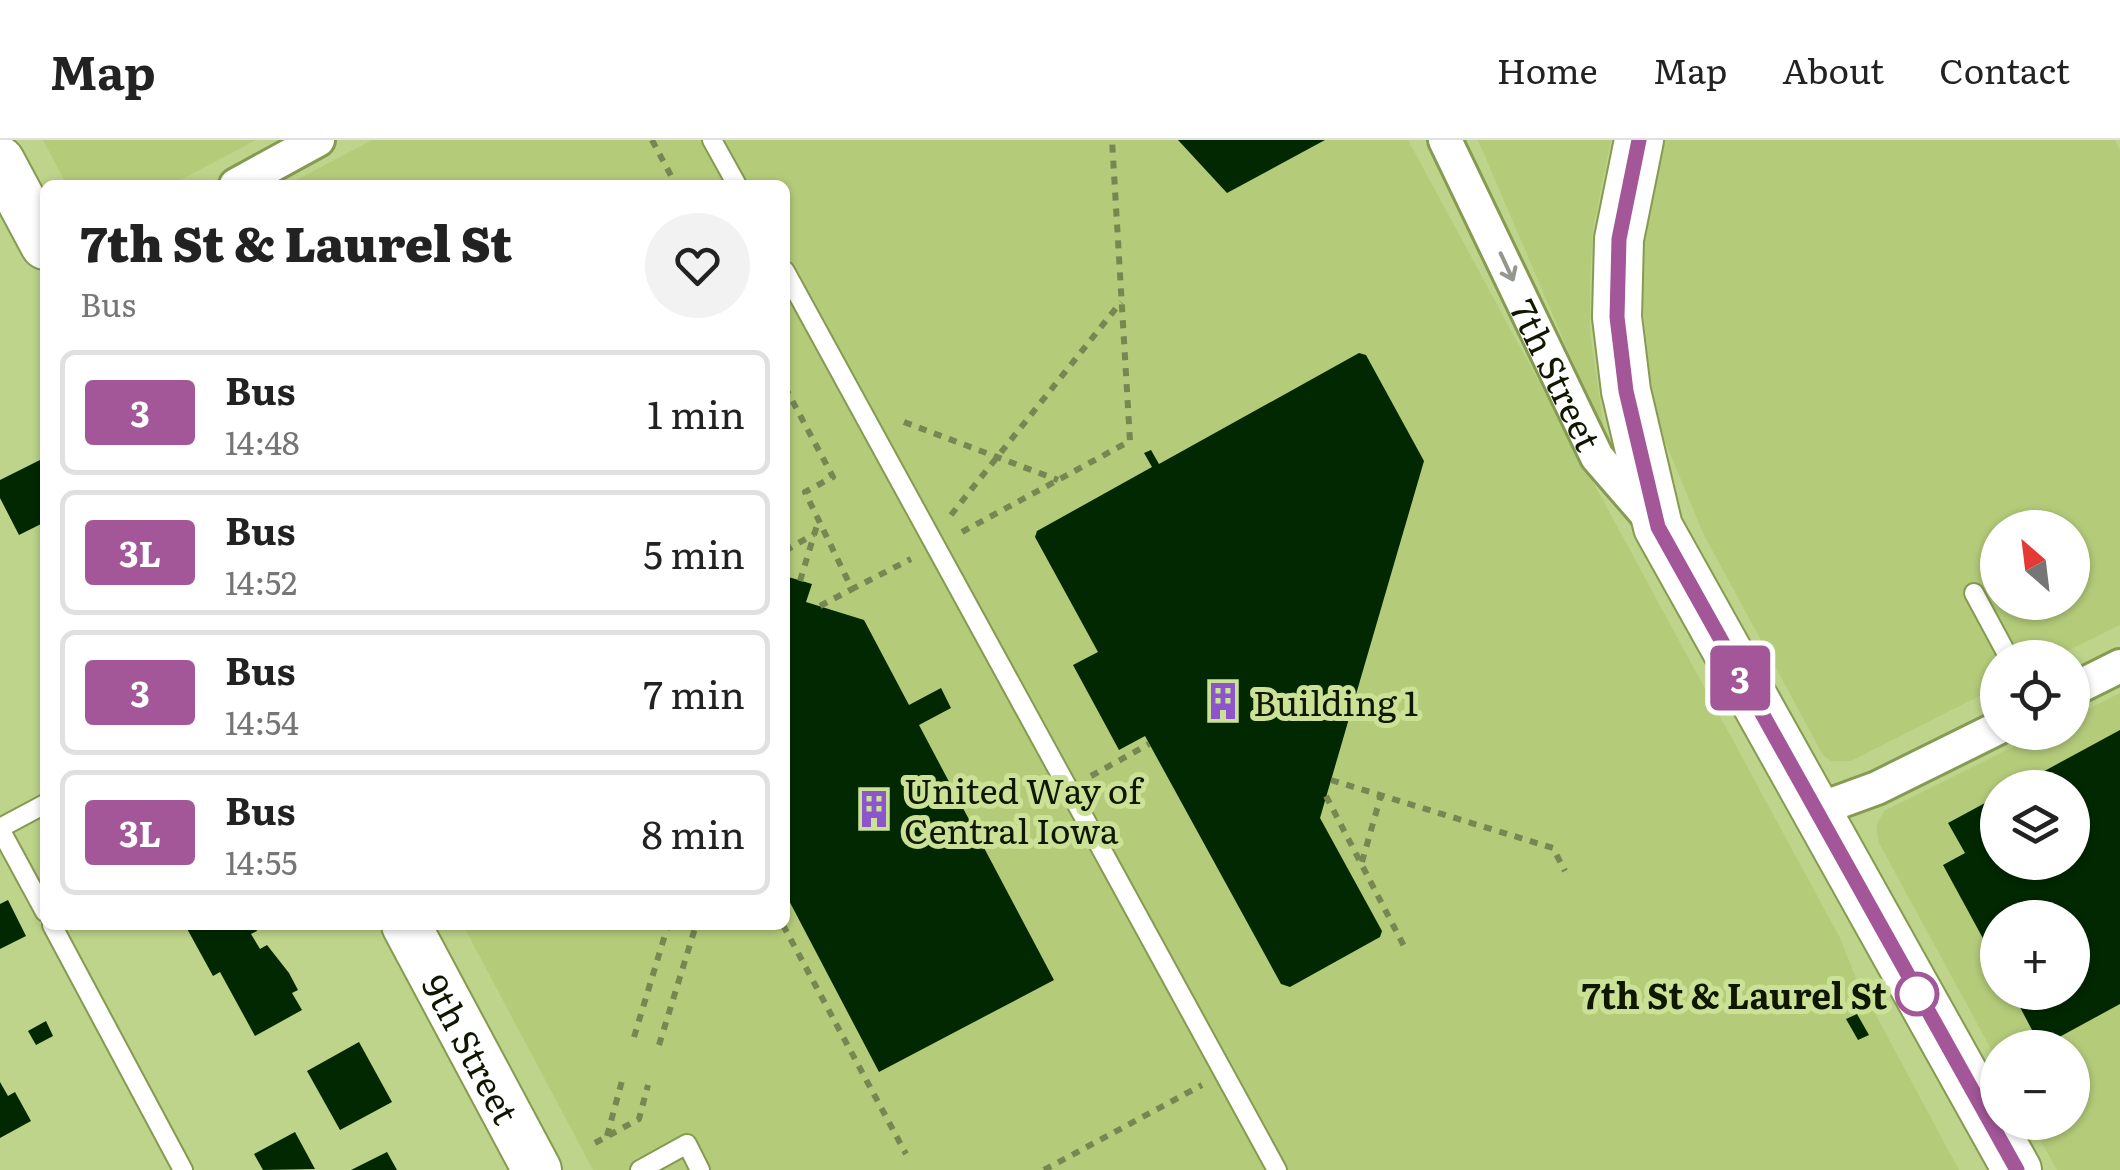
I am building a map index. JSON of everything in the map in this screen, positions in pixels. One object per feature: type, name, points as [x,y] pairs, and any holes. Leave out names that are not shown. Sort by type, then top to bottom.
[{"type":"main road","points":[[1640,140],[1619,239],[1617,317],[1626,391],[1658,527]]},
{"type":"main road","points":[[0,161],[40,236]]},
{"type":"main road","name":"7th Street","points":[[1658,527],[2017,1170]]},
{"type":"main road","name":"9th Street","points":[[409,930],[538,1170]]},
{"type":"street","points":[[245,180],[318,140]]},
{"type":"street","name":"7th Street","points":[[1444,140],[1597,457],[1658,527]]},
{"type":"street","points":[[2090,681],[2120,666]]},
{"type":"street","points":[[1814,812],[1877,788],[1980,737]]},
{"type":"lane","points":[[712,140],[734,180]]},
{"type":"lane","points":[[790,280],[1277,1170]]},
{"type":"lane","points":[[1974,593],[1999,640]]},
{"type":"lane","points":[[40,807],[0,829],[40,903]]},
{"type":"lane","points":[[55,930],[183,1170]]},
{"type":"lane","points":[[640,1170],[687,1144],[700,1170]]},
{"type":"path","points":[[652,140],[673,180]]},
{"type":"path","points":[[820,606],[1130,441],[1112,140]]},
{"type":"path","points":[[935,542],[1122,301]]},
{"type":"path","points":[[790,396],[833,477],[804,492],[852,589]]},
{"type":"path","points":[[860,406],[1058,480]]},
{"type":"path","points":[[800,581],[819,521]]},
{"type":"path","points":[[790,547],[815,534]]},
{"type":"path","points":[[1068,789],[1149,744]]},
{"type":"path","points":[[1330,780],[1553,848],[1566,871]]},
{"type":"path","points":[[1326,796],[1406,950]]},
{"type":"path","points":[[1362,864],[1381,796]]},
{"type":"path","points":[[634,1037],[666,930]]},
{"type":"path","points":[[658,1044],[694,930]]},
{"type":"path","points":[[786,930],[906,1154]]},
{"type":"path","points":[[1044,1170],[1222,1074]]},
{"type":"path","points":[[607,1136],[623,1077]]},
{"type":"path","points":[[595,1143],[639,1119],[648,1084]]},
{"type":"shaded area","points":[[43,140],[256,140],[180,180],[64,180]]},
{"type":"shaded area","points":[[372,140],[1408,140],[1840,938],[1856,978],[1959,1170],[593,1170],[466,930],[790,930],[790,180],[296,180]]},
{"type":"shaded area","points":[[1478,140],[1611,140],[1593,229],[1590,280],[1590,332],[1605,437]]},
{"type":"shaded area","points":[[1663,140],[2115,140],[2120,150],[2120,625],[2090,640],[1980,640],[1980,696],[1851,761],[1831,761],[1823,755],[1703,533],[1664,439],[1651,389],[1641,287],[1644,233]]},
{"type":"shaded area","points":[[2120,693],[2120,1170],[2057,1170],[2040,1140],[2090,1140],[2090,1030],[1981,1030],[1879,843],[1876,826],[1884,811],[2007,750],[2090,750],[2090,708]]},
{"type":"building","points":[[1178,140],[1325,140],[1227,193]]},
{"type":"building","name":"Building 1","points":[[1359,353],[1366,355],[1424,461],[1320,818],[1382,931],[1380,937],[1290,987],[1281,984],[1145,736],[1119,750],[1073,665],[1098,652],[1035,537],[1037,531],[1152,467],[1144,453],[1151,450],[1159,464]]},
{"type":"building","points":[[40,460],[40,524],[19,535],[0,498],[0,480]]},
{"type":"building","name":"United Way of Central Iowa","points":[[790,577],[812,584],[806,602],[864,620],[909,705],[941,688],[951,708],[919,725],[1054,980],[879,1072],[790,903]]},
{"type":"building","points":[[2120,730],[2120,1004],[2072,1030],[2032,1030],[2021,1010],[2090,1010],[2090,900],[1980,900],[1980,933],[1943,865],[1965,853],[1948,823],[1980,806],[1980,880],[2090,880],[2090,770],[2046,770],[2090,750],[2090,746]]},
{"type":"building","points":[[8,900],[26,936],[0,949],[0,904]]},
{"type":"building","points":[[188,930],[256,930],[251,934],[260,949],[267,945],[289,973],[298,990],[292,993],[302,1010],[255,1036],[220,972],[213,976]]},
{"type":"building","points":[[1857,1014],[1869,1035],[1858,1040],[1846,1019]]},
{"type":"building","points":[[46,1021],[53,1036],[36,1045],[28,1031]]},
{"type":"building","points":[[359,1042],[392,1102],[340,1130],[307,1071]]},
{"type":"building","points":[[0,1082],[8,1096],[15,1092],[31,1121],[0,1138]]},
{"type":"building","points":[[295,1132],[315,1169],[263,1170],[254,1154]]},
{"type":"building","points":[[387,1152],[397,1170],[351,1170]]},
{"type":"bus line","name":"3","points":[[1639,140],[1619,239],[1617,317],[1626,391],[1658,527],[1790,770],[2017,1170]]},
{"type":"place","name":"Building 1","points":[[1223,701]]},
{"type":"place","name":"United Way of Central Iowa","points":[[874,809]]},
{"type":"place","name":"7th St & Laurel St","points":[[1917,994]]}]
